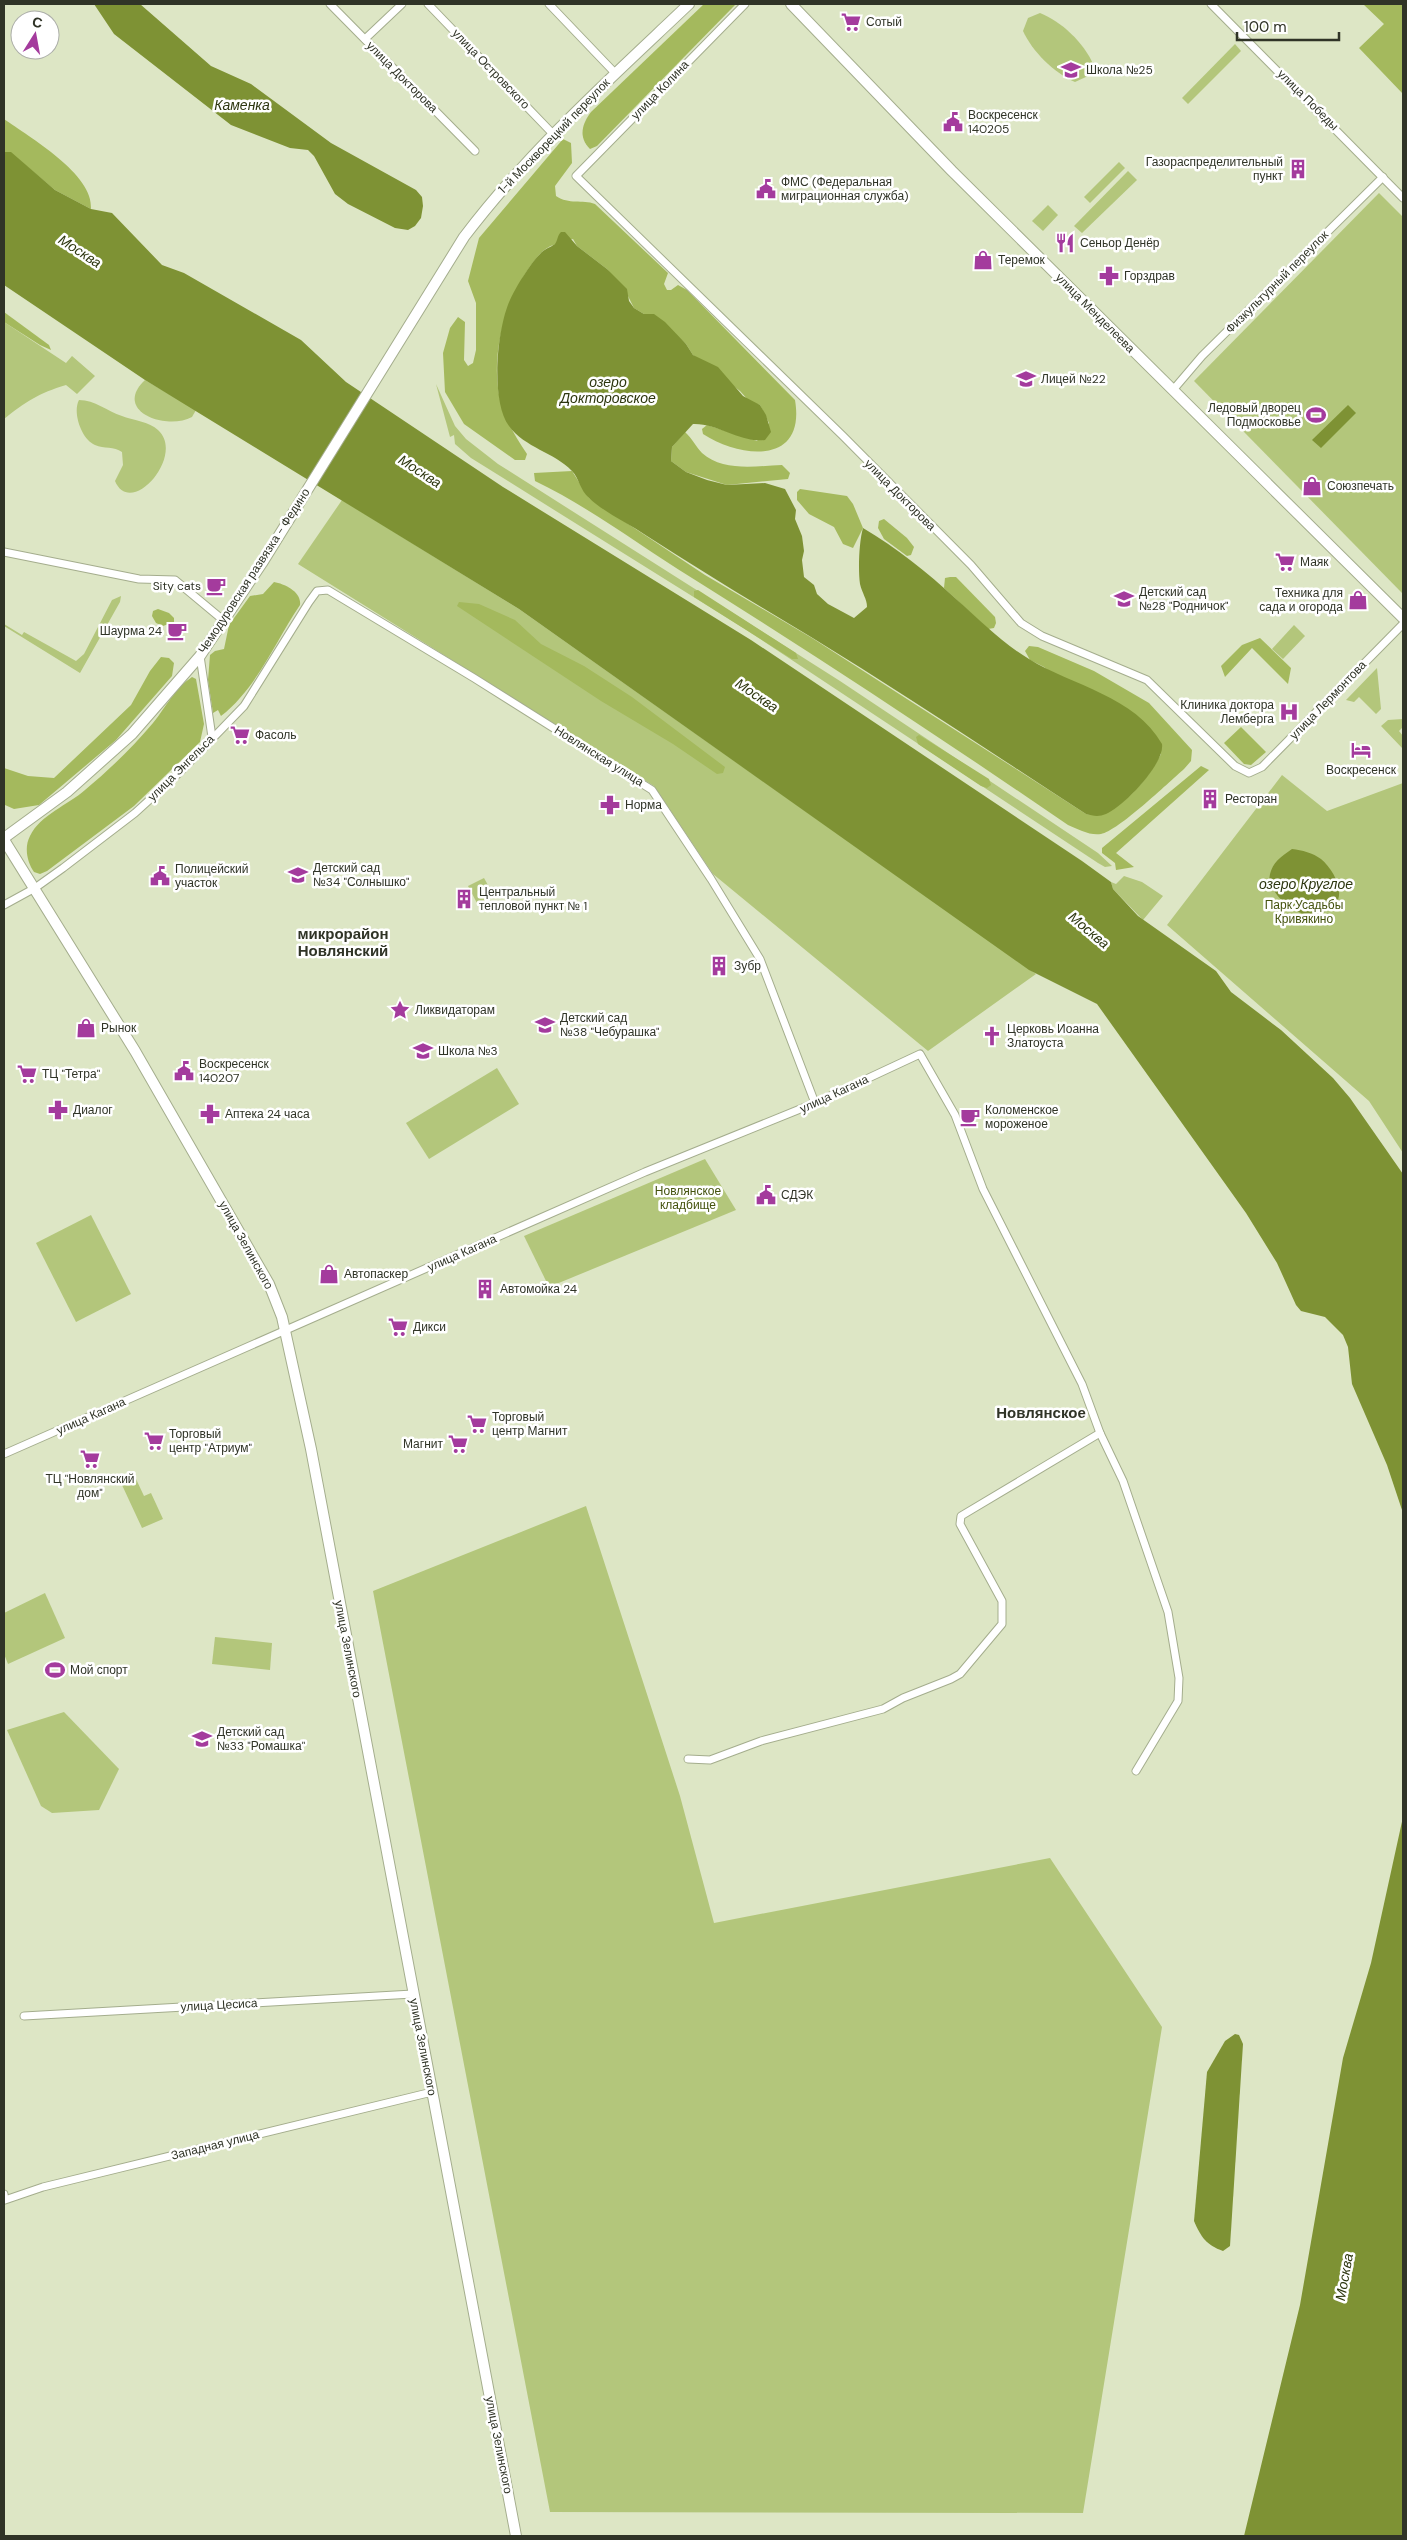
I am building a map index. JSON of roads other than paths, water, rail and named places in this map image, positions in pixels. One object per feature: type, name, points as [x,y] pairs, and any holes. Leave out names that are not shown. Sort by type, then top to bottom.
[{"type":"street","name":"улица Докторова","points":[[330,4],[475,151]]},
{"type":"street","points":[[365,39],[402,4]]},
{"type":"street","name":"улица Островского","points":[[428,4],[554,134]]},
{"type":"street","points":[[549,4],[615,73]]},
{"type":"street","name":"1-й Москворецкий переулок","points":[[434,283],[492,200],[615,73],[689,4]]},
{"type":"street","name":"улица Колина","points":[[576,176],[745,4]]},
{"type":"street","name":"улица Менделеева","points":[[791,4],[952,171],[1403,618]]},
{"type":"street","name":"улица Победы","points":[[1211,4],[1403,198]]},
{"type":"street","name":"улица Докторова","points":[[576,176],[843,436],[971,565],[1021,623],[1042,636],[1147,680],[1235,766],[1244,772],[1250,772]]},
{"type":"street","name":"Физкультурный переулок","points":[[1173,390],[1216,343],[1383,177]]},
{"type":"street","name":"Чемодуровская развязка - Федино","points":[[4,839],[67,792],[132,734],[200,656],[289,519],[434,283]]},
{"type":"street","points":[[4,552],[139,579],[175,580],[223,620]]},
{"type":"street","name":"Новлянская улица","points":[[318,591],[328,590],[359,607],[652,790],[712,879],[760,959],[815,1103]]},
{"type":"street","name":"улица Энгельса","points":[[4,905],[35,888],[135,813],[228,724],[244,706],[276,652],[318,591]]},
{"type":"street","name":"улица Лермонтова","points":[[1250,772],[1262,767],[1403,624]]},
{"type":"street","points":[[200,656],[212,738]]},
{"type":"street","points":[[209,727],[221,727],[228,724]]},
{"type":"street","name":"улица Зелинского","points":[[4,839],[135,1052],[242,1233],[269,1284],[285,1329],[311,1449],[515,2531]]},
{"type":"street","name":"улица Кагана","points":[[4,1454],[645,1172],[815,1103],[920,1054],[955,1115],[983,1189],[1060,1337],[1082,1384],[1100,1433]]},
{"type":"street","points":[[688,1759],[710,1760],[761,1741],[883,1709],[903,1698],[960,1674],[1002,1624],[1004,1614],[1002,1601],[960,1524],[961,1516],[1100,1433],[1123,1481],[1168,1612],[1179,1678],[1178,1701],[1136,1771]]},
{"type":"street","name":"улица Цесиса","points":[[24,2016],[413,1994]]},
{"type":"street","name":"Западная улица","points":[[4,2194],[5,2200],[43,2187],[432,2092]]},
{"type":"water","name":"Каменка","points":[[94,4],[140,4],[211,66],[251,84],[331,143],[416,190],[422,197],[421,218],[415,226],[408,230],[395,228],[348,204],[335,194],[314,156],[308,150],[290,148],[231,125],[114,34]]},
{"type":"water","name":"Москва","points":[[4,152],[11,152],[55,190],[91,209],[112,213],[162,265],[184,273],[301,340],[346,382],[503,487],[751,640],[1082,861],[1111,882],[1113,889],[1138,916],[1216,971],[1231,992],[1281,1030],[1333,1078],[1350,1098],[1403,1174],[1403,1513],[1387,1465],[1352,1384],[1348,1347],[1343,1335],[1325,1317],[1301,1311],[1296,1305],[1277,1263],[1246,1213],[1097,1004],[1029,970],[519,609],[145,380],[4,285]]},
{"type":"water","name":"озеро Докторовское","points":[[561,232],[565,232],[577,246],[607,269],[627,289],[629,301],[634,308],[644,314],[654,314],[665,322],[686,344],[693,355],[718,367],[743,396],[760,405],[766,415],[771,432],[765,440],[747,439],[711,426],[693,424],[672,447],[671,461],[686,472],[727,485],[765,483],[785,489],[796,510],[795,519],[802,536],[804,577],[814,585],[817,594],[828,604],[854,618],[867,607],[859,578],[863,528],[900,552],[1019,653],[1120,703],[1136,714],[1162,744],[1157,762],[1142,784],[1122,803],[1106,814],[1096,816],[1086,814],[880,680],[602,508],[586,495],[572,471],[557,459],[523,440],[509,426],[499,399],[498,364],[502,328],[505,312],[516,289],[532,264],[545,249],[555,244]]},
{"type":"water","points":[[1348,405],[1356,413],[1321,448],[1312,440]]},
{"type":"water","name":"озеро Круглое","points":[[1292,849],[1307,852],[1321,859],[1334,875],[1339,887],[1338,900],[1335,905],[1314,917],[1287,905],[1277,895],[1269,882],[1273,866]]},
{"type":"water","name":"Москва","points":[[1403,1817],[1403,2536],[1244,2536],[1300,2305],[1343,2058],[1371,1963]]},
{"type":"water","points":[[1235,2034],[1239,2035],[1243,2044],[1230,2246],[1223,2251],[1205,2240],[1194,2221],[1207,2072],[1225,2041]]},
{"type":"place","name":"Сотый","points":[[851,22]]},
{"type":"place","name":"Школа №25","points":[[1071,70]]},
{"type":"place","name":"Воскресенск 140205","points":[[953,122]]},
{"type":"place","name":"Газораспределительный пункт","points":[[1298,169]]},
{"type":"place","name":"ФМС (Федеральная миграционная служба)","points":[[766,189]]},
{"type":"place","name":"Сеньор Денёр","points":[[1065,243]]},
{"type":"place","name":"Теремок","points":[[983,260]]},
{"type":"place","name":"Горздрав","points":[[1109,276]]},
{"type":"place","name":"Лицей №22","points":[[1026,379]]},
{"type":"place","name":"Ледовый дворец Подмосковье","points":[[1316,415]]},
{"type":"place","name":"Союзпечать","points":[[1312,486]]},
{"type":"place","name":"Маяк","points":[[1285,562]]},
{"type":"place","name":"Sity cats","points":[[216,586]]},
{"type":"place","name":"Детский сад №28 \"Родничок\"","points":[[1124,599]]},
{"type":"place","name":"Техника для сада и огорода","points":[[1358,600]]},
{"type":"place","name":"Шаурма 24","points":[[177,631]]},
{"type":"place","name":"Клиника доктора Лемберга","points":[[1289,712]]},
{"type":"place","name":"Фасоль","points":[[240,735]]},
{"type":"place","name":"Воскресенск","points":[[1361,750]]},
{"type":"place","name":"Ресторан","points":[[1210,799]]},
{"type":"place","name":"Норма","points":[[610,805]]},
{"type":"place","name":"Детский сад №34 \"Солнышко\"","points":[[298,875]]},
{"type":"place","name":"Полицейский участок","points":[[160,876]]},
{"type":"place","name":"Центральный тепловой пункт № 1","points":[[464,899]]},
{"type":"place","name":"Зубр","points":[[719,966]]},
{"type":"place","name":"Ликвидаторам","points":[[400,1010]]},
{"type":"place","name":"Детский сад №38 \"Чебурашка\"","points":[[545,1025]]},
{"type":"place","name":"Рынок","points":[[86,1028]]},
{"type":"place","name":"Церковь Иоанна Златоуста","points":[[992,1036]]},
{"type":"place","name":"Школа №3","points":[[423,1051]]},
{"type":"place","name":"Воскресенск 140207","points":[[184,1071]]},
{"type":"place","name":"ТЦ \"Тетра\"","points":[[27,1074]]},
{"type":"place","name":"Диалог","points":[[58,1110]]},
{"type":"place","name":"Аптека 24 часа","points":[[210,1114]]},
{"type":"place","name":"Коломенское мороженое","points":[[970,1117]]},
{"type":"place","name":"СДЭК","points":[[766,1195]]},
{"type":"place","name":"Автопаскер","points":[[329,1274]]},
{"type":"place","name":"Автомойка 24","points":[[485,1289]]},
{"type":"place","name":"Дикси","points":[[398,1327]]},
{"type":"place","name":"Торговый центр Магнит","points":[[477,1424]]},
{"type":"place","name":"Торговый центр \"Атриум\"","points":[[154,1441]]},
{"type":"place","name":"Магнит","points":[[458,1444]]},
{"type":"place","name":"ТЦ \"Новлянский дом\"","points":[[90,1459]]},
{"type":"place","name":"Мой спорт","points":[[55,1670]]},
{"type":"place","name":"Детский сад №33 \"Ромашка\"","points":[[202,1739]]},
{"type":"district","name":"микрорайон Новлянский","points":[[343,942]]},
{"type":"district","name":"Новлянское","points":[[1041,1413]]},
{"type":"park label","name":"Парк Усадьбы Кривякино","points":[[1304,912]]},
{"type":"park label","name":"Новлянское кладбище","points":[[688,1198]]}]
